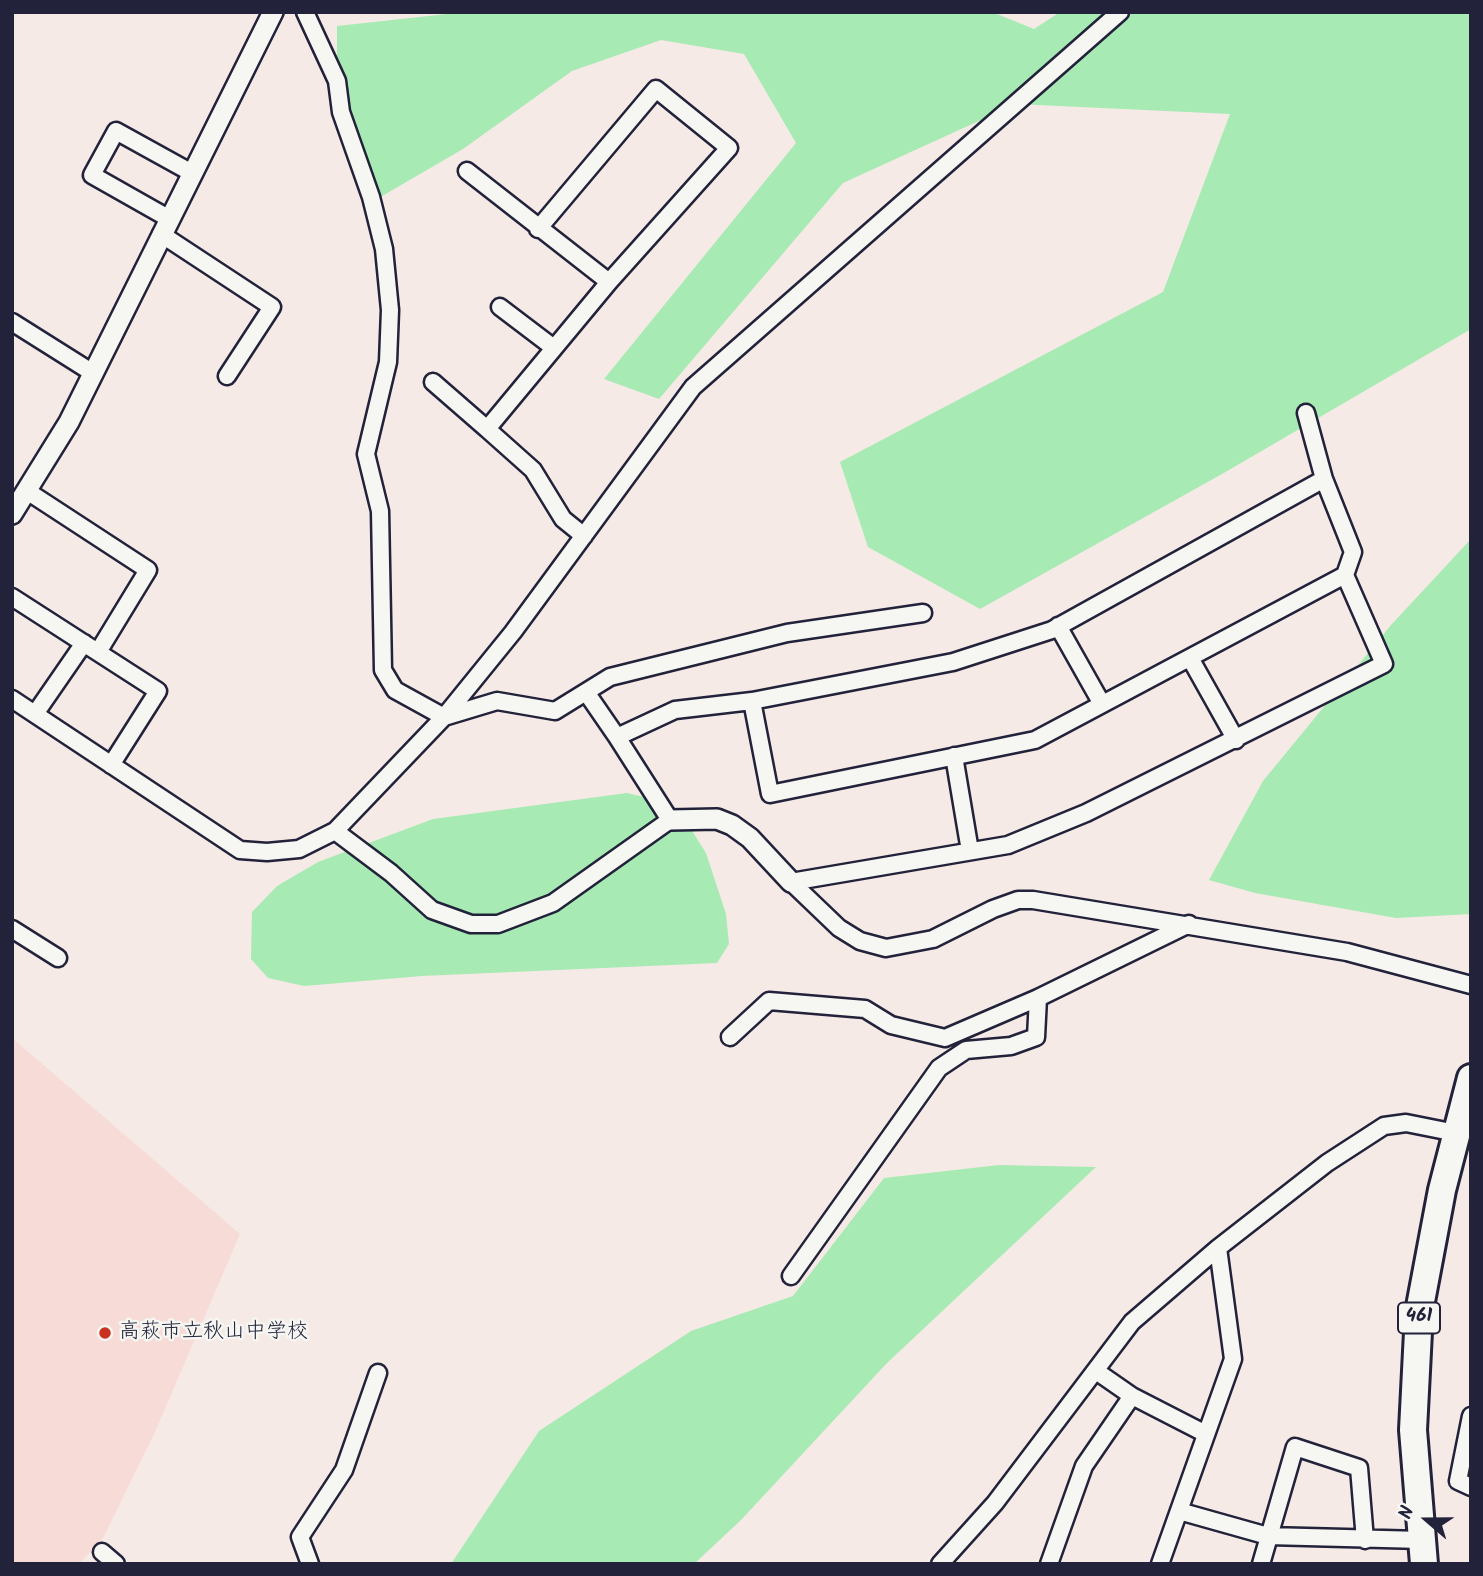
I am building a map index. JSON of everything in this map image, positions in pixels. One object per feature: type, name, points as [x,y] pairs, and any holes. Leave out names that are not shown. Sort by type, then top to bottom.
[{"type":"highway","name":"461","points":[[1423,1552],[1413,1430],[1419,1312],[1456,1133],[1471,1078]]},
{"type":"street","points":[[12,514],[69,422],[164,226],[273,12]]},
{"type":"street","points":[[305,12],[337,81],[341,111],[370,197],[384,249],[390,310],[388,362],[366,454],[380,511],[383,670],[395,690],[444,717],[497,701],[555,711],[611,677],[787,633],[923,612]]},
{"type":"street","points":[[12,699],[240,850],[267,852],[299,849],[335,831],[444,717],[513,632],[693,387],[1120,12]]},
{"type":"street","points":[[487,429],[609,282],[729,148],[656,89],[538,229]]},
{"type":"street","points":[[192,173],[116,131],[92,175],[271,307],[227,376]]},
{"type":"street","points":[[467,171],[609,282]]},
{"type":"street","points":[[500,307],[554,348]]},
{"type":"street","points":[[12,322],[93,373]]},
{"type":"street","points":[[433,382],[533,470],[563,519],[584,536]]},
{"type":"street","points":[[791,882],[1008,845],[1086,813],[1384,664],[1345,575],[1353,552],[1324,479],[1306,413]]},
{"type":"street","points":[[617,737],[675,710],[752,701],[953,662],[1058,626],[1324,479]]},
{"type":"street","points":[[27,491],[148,570],[98,652]]},
{"type":"street","points":[[752,701],[770,794],[1035,740],[1345,575]]},
{"type":"street","points":[[12,597],[158,691],[111,765]]},
{"type":"street","points":[[1058,626],[1102,704]]},
{"type":"street","points":[[36,714],[84,643]]},
{"type":"street","points":[[1190,657],[1236,740]]},
{"type":"street","points":[[586,692],[670,820]]},
{"type":"street","points":[[954,756],[970,851]]},
{"type":"street","points":[[335,831],[391,873],[432,910],[471,924],[498,924],[552,903],[670,820],[717,819],[732,825],[750,838],[839,928],[860,941],[886,948],[933,939],[1018,900],[1189,924],[1347,952],[1471,985]]},
{"type":"street","points":[[730,1037],[769,1001],[865,1009],[891,1025],[945,1038],[1038,998],[1189,924]]},
{"type":"street","points":[[12,929],[58,958]]},
{"type":"street","points":[[791,1276],[939,1068],[966,1050],[1011,1046],[1036,1037],[1038,998]]},
{"type":"street","points":[[940,1564],[995,1503],[1132,1322],[1217,1248],[1327,1163],[1384,1126],[1406,1123],[1456,1133]]},
{"type":"street","points":[[1160,1564],[1234,1359],[1217,1248]]},
{"type":"street","points":[[1096,1371],[1132,1396],[1206,1434]]},
{"type":"street","points":[[310,1564],[300,1537],[344,1470],[378,1373]]},
{"type":"street","points":[[1049,1564],[1084,1466],[1132,1396]]},
{"type":"street","points":[[1471,1416],[1458,1481],[1471,1487]]},
{"type":"street","points":[[1261,1564],[1295,1447],[1359,1468],[1365,1539]]},
{"type":"street","points":[[1179,1511],[1268,1536],[1365,1539],[1423,1552]]},
{"type":"street","points":[[102,1552],[117,1564]]},
{"type":"shaded area","name":"高萩市立秋山中学校","points":[[12,1038],[240,1234],[155,1432],[103,1538],[79,1564],[12,1564]]},
{"type":"green space","points":[[465,12],[992,12],[1034,29],[1060,12],[1471,12],[1471,329],[1222,474],[980,609],[868,547],[840,462],[1163,292],[1230,114],[1016,104],[843,183],[659,399],[604,379],[796,143],[744,54],[661,40],[572,71],[463,149],[377,199],[337,100],[337,26]]},
{"type":"green space","points":[[1471,539],[1471,914],[1396,918],[1255,893],[1209,880],[1263,781],[1391,625]]},
{"type":"green space","points":[[627,793],[666,802],[679,810],[706,853],[726,914],[729,944],[717,963],[422,976],[304,986],[268,978],[251,959],[252,912],[277,886],[318,862],[433,819]]},
{"type":"green space","points":[[999,1165],[1096,1167],[887,1363],[741,1520],[694,1564],[451,1564],[539,1431],[691,1331],[793,1296],[884,1178]]},
{"type":"place","name":"高萩市立秋山中学校","points":[[105,1333]]}]
